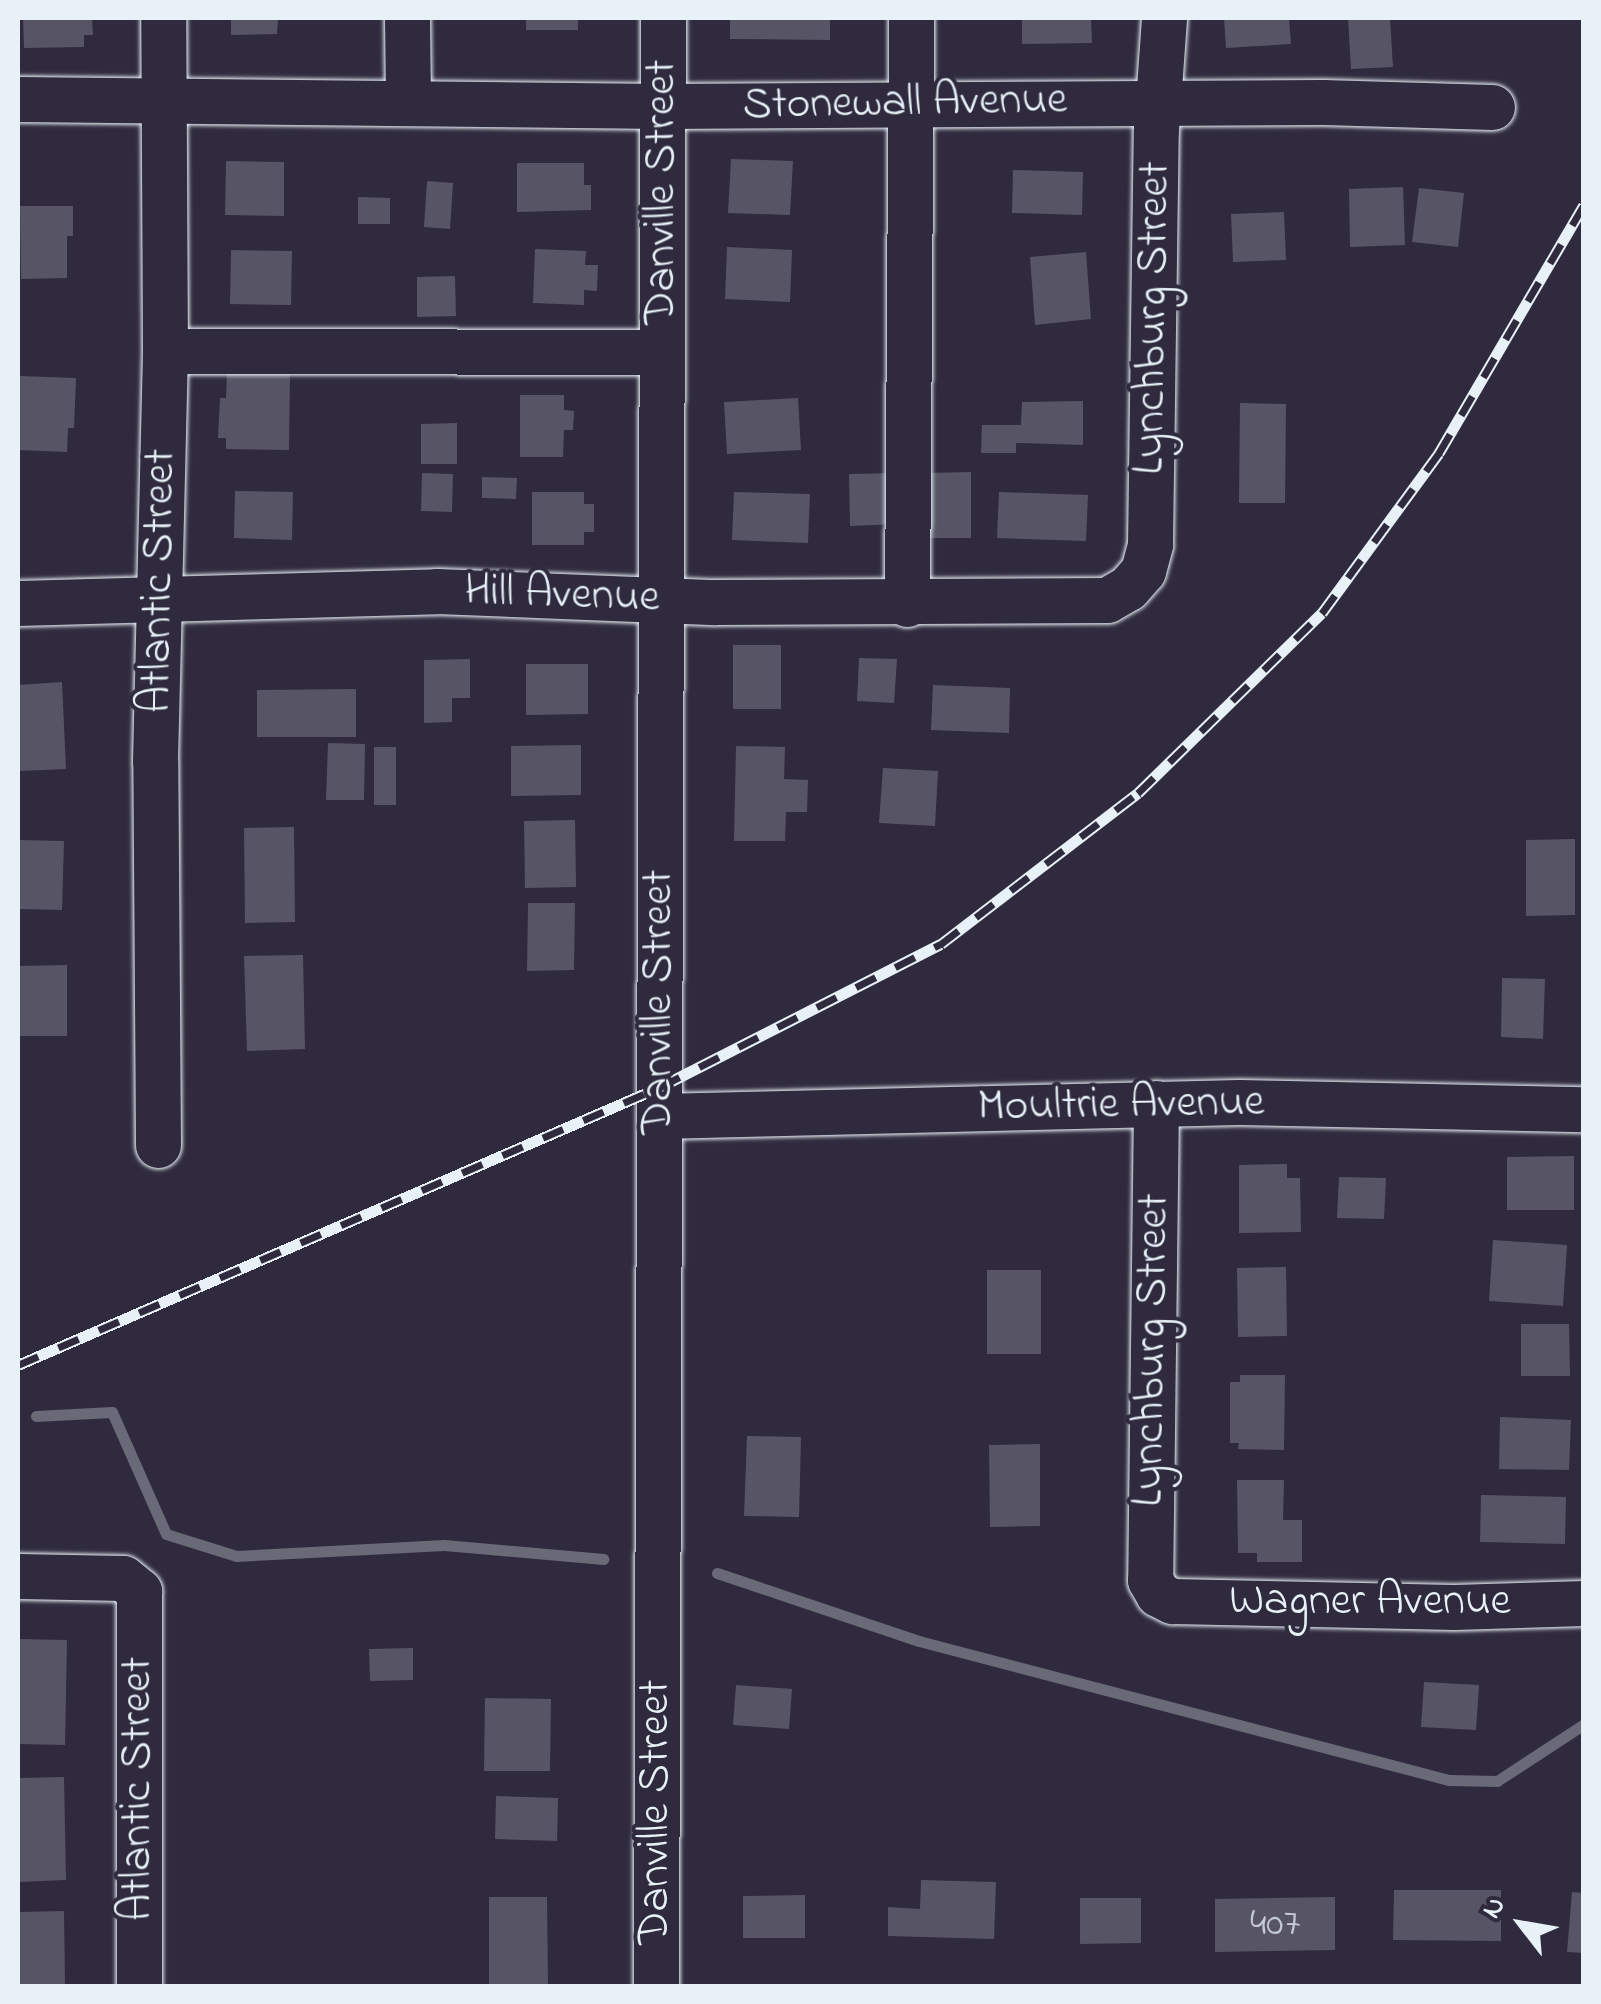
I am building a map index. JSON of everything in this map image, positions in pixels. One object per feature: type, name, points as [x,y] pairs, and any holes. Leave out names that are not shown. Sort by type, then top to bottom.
[{"type":"street","name":"Atlantic Street","points":[[158,1145],[155,762],[166,351],[163,18]]},
{"type":"street","points":[[407,18],[408,103]]},
{"type":"street","name":"Danville Street","points":[[656,1986],[664,18]]},
{"type":"street","points":[[907,604],[911,18]]},
{"type":"street","name":"Lynchburg Street","points":[[1107,600],[1128,588],[1143,572],[1150,544],[1158,101],[1164,18]]},
{"type":"street","name":"Stonewall Avenue","points":[[18,99],[663,106],[1158,101],[1492,108]]},
{"type":"street","points":[[166,351],[662,352]]},
{"type":"street","name":"Hill Avenue","points":[[18,603],[437,592],[907,604],[1107,600]]},
{"type":"street","name":"Lynchburg Street","points":[[1156,1103],[1150,1580],[1158,1594]]},
{"type":"street","name":"Moultrie Avenue","points":[[659,1116],[1156,1103],[1584,1109]]},
{"type":"street","name":"Atlantic Street","points":[[18,1576],[124,1578],[139,1591],[139,1986]]},
{"type":"street","name":"Wagner Avenue","points":[[1158,1594],[1172,1601],[1454,1607],[1584,1602]]},
{"type":"building","points":[[23,18],[92,18],[93,35],[84,35],[84,47],[24,48]]},
{"type":"building","points":[[231,18],[278,18],[277,34],[231,35]]},
{"type":"building","points":[[526,18],[578,18],[578,30],[526,30]]},
{"type":"building","points":[[730,18],[830,18],[830,40],[730,39]]},
{"type":"building","points":[[1022,18],[1091,18],[1092,43],[1022,44]]},
{"type":"building","points":[[1224,18],[1289,18],[1291,44],[1226,48]]},
{"type":"building","points":[[1348,18],[1390,18],[1393,67],[1351,69]]},
{"type":"building","points":[[731,159],[793,161],[790,215],[728,213]]},
{"type":"building","points":[[226,161],[284,162],[284,216],[225,215]]},
{"type":"building","points":[[517,163],[584,163],[584,185],[591,185],[591,210],[517,212]]},
{"type":"building","points":[[1013,170],[1083,172],[1082,215],[1012,213]]},
{"type":"building","points":[[427,181],[453,183],[450,229],[424,227]]},
{"type":"building","points":[[1403,187],[1405,245],[1350,247],[1349,189]]},
{"type":"building","points":[[1419,188],[1464,193],[1458,247],[1412,242]]},
{"type":"building","points":[[358,197],[390,198],[390,224],[358,224]]},
{"type":"building","points":[[20,206],[73,206],[73,236],[67,236],[67,278],[21,279]]},
{"type":"building","points":[[1284,212],[1286,260],[1233,262],[1231,214]]},
{"type":"building","points":[[727,247],[792,250],[790,302],[725,299]]},
{"type":"building","points":[[535,249],[586,251],[585,265],[598,265],[597,291],[584,290],[584,305],[533,303]]},
{"type":"building","points":[[231,250],[292,251],[291,305],[230,304]]},
{"type":"building","points":[[1086,252],[1091,319],[1035,325],[1030,257]]},
{"type":"building","points":[[455,276],[456,316],[417,317],[417,277]]},
{"type":"building","points":[[227,373],[290,373],[289,450],[226,449],[226,438],[218,438],[220,398],[226,398]]},
{"type":"building","points":[[19,376],[76,378],[74,428],[68,428],[67,452],[18,450]]},
{"type":"building","points":[[520,395],[564,395],[564,410],[574,411],[573,430],[564,430],[563,457],[520,457]]},
{"type":"building","points":[[798,398],[801,450],[727,454],[724,402]]},
{"type":"building","points":[[1083,401],[1083,445],[1016,443],[1016,453],[981,453],[982,425],[1021,425],[1022,402]]},
{"type":"building","points":[[1240,403],[1286,404],[1285,503],[1239,503]]},
{"type":"building","points":[[457,423],[457,464],[421,464],[421,424]]},
{"type":"building","points":[[971,472],[971,538],[924,538],[925,473]]},
{"type":"building","points":[[422,473],[453,474],[452,512],[421,511]]},
{"type":"building","points":[[895,473],[897,524],[850,526],[849,474]]},
{"type":"building","points":[[482,477],[517,478],[516,499],[482,498]]},
{"type":"building","points":[[235,491],[293,492],[292,540],[234,538]]},
{"type":"building","points":[[532,492],[584,492],[584,504],[594,504],[594,532],[584,532],[584,545],[532,545]]},
{"type":"building","points":[[734,492],[810,494],[808,543],[732,540]]},
{"type":"building","points":[[999,492],[1088,495],[1086,541],[997,538]]},
{"type":"building","points":[[733,645],[781,645],[781,709],[733,709]]},
{"type":"building","points":[[859,658],[897,659],[894,703],[857,701]]},
{"type":"building","points":[[470,659],[470,698],[452,698],[452,722],[424,723],[424,660]]},
{"type":"building","points":[[526,664],[588,664],[588,714],[526,715]]},
{"type":"building","points":[[62,682],[66,769],[18,771],[18,685]]},
{"type":"building","points":[[933,685],[1010,688],[1009,733],[931,730]]},
{"type":"building","points":[[356,689],[356,737],[257,737],[257,690]]},
{"type":"building","points":[[328,743],[365,744],[364,800],[326,800]]},
{"type":"building","points":[[581,745],[581,795],[511,796],[511,746]]},
{"type":"building","points":[[736,746],[785,747],[784,779],[808,780],[807,812],[786,812],[785,841],[734,841]]},
{"type":"building","points":[[374,747],[396,747],[396,805],[374,805]]},
{"type":"building","points":[[883,768],[938,771],[935,826],[879,823]]},
{"type":"building","points":[[575,820],[576,887],[525,888],[524,821]]},
{"type":"building","points":[[294,827],[295,922],[245,923],[244,828]]},
{"type":"building","points":[[1575,839],[1575,915],[1526,916],[1526,840]]},
{"type":"building","points":[[18,840],[64,841],[62,910],[18,909]]},
{"type":"building","points":[[528,903],[575,903],[574,970],[527,971]]},
{"type":"building","points":[[303,955],[305,1049],[247,1051],[244,956]]},
{"type":"building","points":[[67,965],[67,1036],[18,1036],[18,966]]},
{"type":"building","points":[[1502,978],[1545,979],[1543,1039],[1501,1037]]},
{"type":"building","points":[[1574,1156],[1574,1210],[1507,1210],[1507,1157]]},
{"type":"building","points":[[1287,1164],[1287,1178],[1300,1178],[1301,1232],[1239,1233],[1239,1165]]},
{"type":"building","points":[[1339,1177],[1386,1178],[1384,1219],[1337,1218]]},
{"type":"building","points":[[1493,1240],[1567,1245],[1563,1306],[1489,1301]]},
{"type":"building","points":[[1286,1267],[1287,1336],[1238,1337],[1237,1268]]},
{"type":"building","points":[[987,1270],[1041,1270],[1041,1354],[987,1354]]},
{"type":"building","points":[[1521,1324],[1569,1324],[1570,1376],[1521,1376]]},
{"type":"building","points":[[1240,1375],[1285,1375],[1284,1450],[1238,1449],[1239,1443],[1230,1443],[1230,1382],[1240,1382]]},
{"type":"building","points":[[1500,1417],[1571,1420],[1569,1470],[1499,1469]]},
{"type":"building","points":[[747,1436],[801,1437],[799,1517],[744,1516]]},
{"type":"building","points":[[1040,1444],[1040,1526],[990,1527],[989,1445]]},
{"type":"building","points":[[1237,1480],[1284,1480],[1283,1520],[1302,1520],[1302,1562],[1257,1562],[1257,1553],[1238,1553]]},
{"type":"building","points":[[1481,1495],[1566,1497],[1565,1544],[1480,1542]]},
{"type":"building","points":[[18,1639],[67,1640],[65,1745],[18,1744]]},
{"type":"building","points":[[413,1648],[413,1680],[370,1681],[369,1649]]},
{"type":"building","points":[[1424,1682],[1479,1685],[1476,1730],[1421,1727]]},
{"type":"building","points":[[736,1685],[792,1689],[789,1729],[733,1725]]},
{"type":"building","points":[[485,1698],[551,1699],[550,1771],[484,1771]]},
{"type":"building","points":[[64,1777],[66,1880],[18,1882],[18,1778]]},
{"type":"building","points":[[496,1796],[558,1798],[557,1841],[495,1839]]},
{"type":"building","points":[[921,1880],[996,1882],[994,1939],[888,1936],[888,1907],[920,1909]]},
{"type":"building","points":[[1394,1890],[1501,1890],[1501,1941],[1393,1940]]},
{"type":"building","points":[[1572,1892],[1584,1893],[1584,1953],[1567,1952]]},
{"type":"building","points":[[805,1895],[805,1938],[743,1938],[743,1896]]},
{"type":"building","points":[[489,1897],[547,1897],[548,1986],[489,1986]]},
{"type":"building","points":[[1335,1897],[1335,1950],[1215,1952],[1215,1899]]},
{"type":"building","points":[[1080,1898],[1141,1898],[1141,1943],[1080,1944]]},
{"type":"building","points":[[64,1911],[65,1986],[18,1986],[18,1912]]},
{"type":"waterway","points":[[36,1416],[112,1412],[166,1534],[236,1556],[444,1545],[603,1559]]},
{"type":"waterway","points":[[717,1573],[919,1641],[1449,1780],[1497,1781],[1584,1724]]},
{"type":"railway","points":[[18,1365],[660,1087],[941,944],[1138,793],[1322,613],[1439,453],[1584,205]]}]
